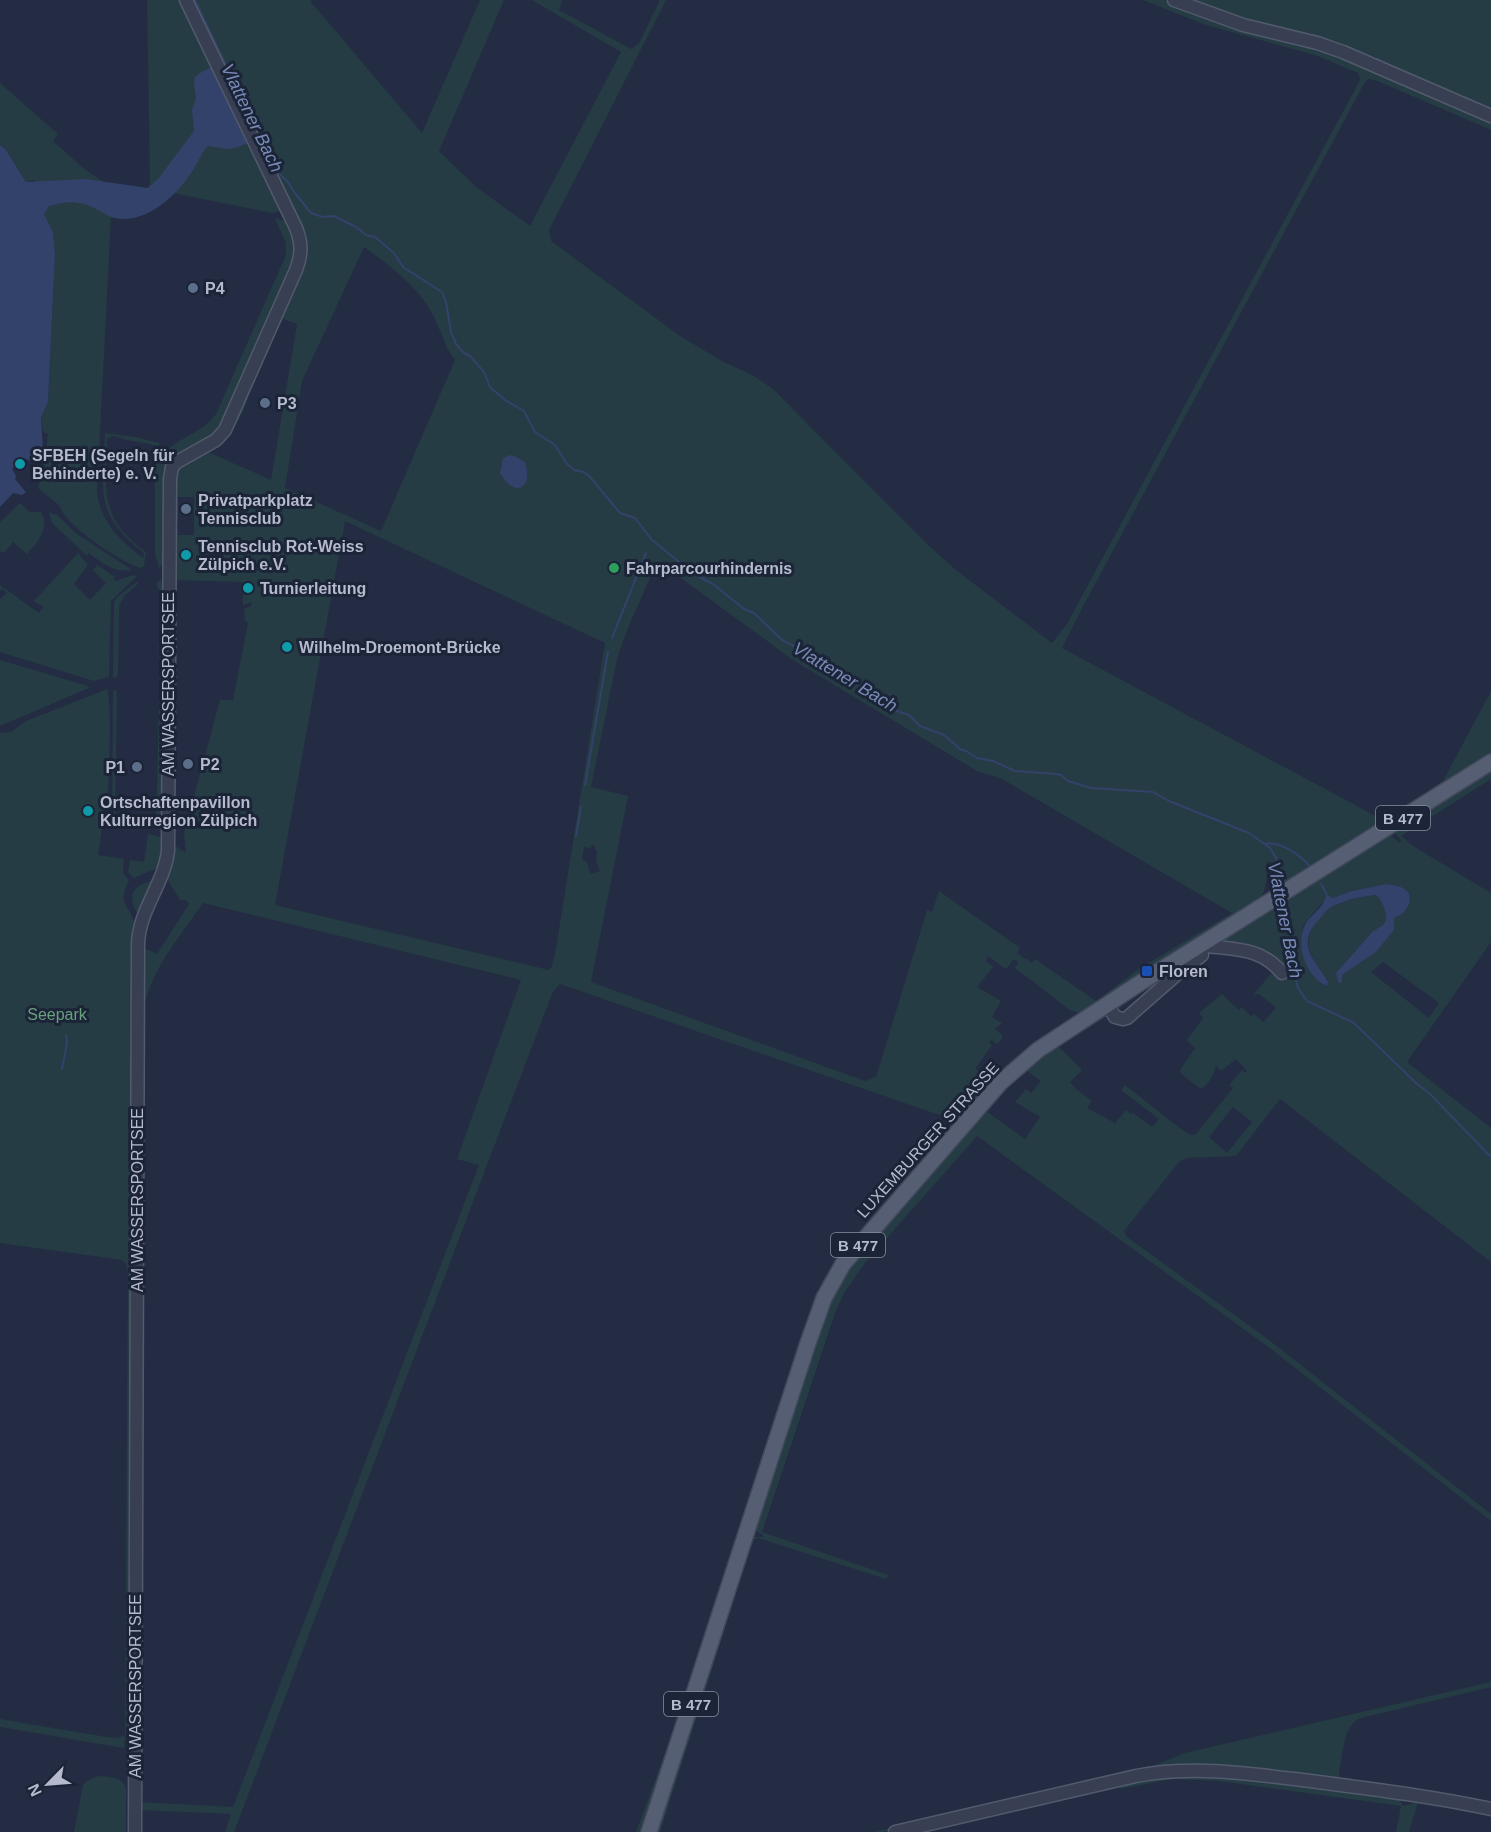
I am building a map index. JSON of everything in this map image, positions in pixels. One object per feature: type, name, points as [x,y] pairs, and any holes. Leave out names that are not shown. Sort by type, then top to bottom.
[{"type":"main road","name":"LUXEMBURGER STRASSE","points":[[649,1832],[808,1343],[830,1284],[852,1252],[1005,1078],[1056,1037],[1175,964],[1293,886],[1491,762]]},
{"type":"street","name":"AM WASSERSPORTSEE","points":[[135,1832],[138,944],[140,923],[163,871],[168,851],[168,574],[171,471],[180,460],[219,437],[228,424],[298,264],[301,246],[291,218],[186,0]]},
{"type":"street","points":[[1174,0],[1243,25],[1317,42],[1491,116]]},
{"type":"street","points":[[1201,945],[1262,955],[1282,973]]},
{"type":"street","points":[[1107,1004],[1115,1017],[1123,1019],[1127,1017],[1176,975],[1178,971],[1175,964]]},
{"type":"street","points":[[895,1832],[1136,1776],[1172,1771],[1222,1771],[1408,1793],[1491,1809]]},
{"type":"green space","points":[[147,0],[182,0],[282,211],[272,213],[148,188],[150,182]]},
{"type":"green space","points":[[189,0],[311,0],[422,133],[480,0],[504,0],[439,151],[476,187],[530,226],[621,52],[532,0],[562,0],[559,10],[631,49],[639,43],[660,0],[666,0],[549,230],[551,241],[680,336],[722,361],[754,376],[773,389],[926,543],[956,570],[1052,643],[1067,624],[1360,80],[1358,73],[1318,56],[1203,24],[1143,0],[1164,0],[1249,30],[1328,50],[1371,66],[1491,120],[1491,130],[1375,80],[1369,79],[1365,82],[1062,648],[1385,821],[1443,781],[1491,691],[1491,758],[1390,822],[1378,823],[1377,829],[1273,894],[1270,890],[1271,865],[1269,861],[1266,863],[1267,875],[1264,891],[1254,906],[1151,971],[1126,982],[1109,998],[1106,997],[1099,1005],[1084,1013],[1070,1010],[1015,968],[1018,962],[1014,959],[1007,968],[1004,968],[988,956],[986,961],[993,967],[977,987],[1001,1001],[992,1017],[1002,1023],[995,1029],[1002,1035],[1002,1039],[997,1044],[991,1040],[989,1043],[992,1045],[975,1069],[981,1072],[985,1066],[1000,1076],[967,1114],[960,1116],[953,1114],[951,1117],[957,1121],[958,1125],[851,1248],[822,1292],[644,1832],[636,1832],[676,1723],[823,1280],[834,1263],[955,1122],[560,984],[553,992],[539,1028],[234,1832],[225,1832],[231,1814],[140,1810],[140,1832],[137,1832],[141,936],[174,845],[186,853],[184,833],[220,700],[233,700],[248,623],[245,621],[244,609],[251,606],[252,602],[243,605],[243,595],[250,594],[251,586],[242,585],[242,582],[173,580],[174,529],[178,529],[178,535],[194,535],[194,497],[178,497],[178,522],[172,522],[172,481],[174,470],[178,465],[214,444],[226,433],[249,387],[246,405],[236,424],[223,441],[208,452],[271,480],[297,324],[281,318],[256,375],[254,372],[304,260],[300,232]],"holes":[[[364,247],[414,288],[431,312],[455,360],[381,531],[285,488],[302,381]],[[509,455],[515,456],[525,462],[527,479],[525,484],[516,488],[505,481],[500,473],[503,458]],[[345,521],[605,643],[556,948],[549,970],[275,905]],[[663,565],[793,660],[977,771],[1002,779],[1232,913],[1140,968],[1096,1001],[1035,959],[1032,963],[1025,959],[1017,953],[1020,948],[939,891],[932,912],[927,910],[876,1077],[865,1081],[591,982],[628,796],[591,787],[617,659],[654,569]],[[595,846],[596,861],[600,871],[591,874],[586,861],[582,860],[584,847]],[[167,879],[180,900],[186,900],[189,904],[157,954],[142,947],[148,920]],[[203,903],[521,980],[457,1159],[479,1165],[233,1807],[140,1802],[144,1007],[160,965]]]},
{"type":"green space","points":[[1183,0],[1491,0],[1491,113],[1375,61],[1376,57],[1370,58]]},
{"type":"green space","points":[[0,83],[58,134],[53,141],[83,168],[107,184],[112,196],[97,492],[102,512],[112,530],[143,558],[144,553],[116,525],[105,500],[103,471],[105,433],[159,443],[159,446],[114,436],[107,438],[108,502],[112,515],[120,527],[146,552],[144,566],[141,568],[121,559],[82,533],[64,514],[60,506],[38,488],[44,467],[48,434],[43,432],[41,418],[48,402],[55,254],[53,232],[44,214],[34,180],[26,182],[6,150],[0,145]]},
{"type":"green space","points":[[275,218],[288,222],[298,253],[219,431],[176,459],[166,559],[159,568],[155,554],[155,466],[167,450],[201,428],[216,414],[286,255],[286,243]]},
{"type":"green space","points":[[20,503],[30,512],[40,511],[44,528],[39,540],[27,554],[13,542],[4,553],[0,551],[0,522]]},
{"type":"green space","points":[[49,512],[57,515],[77,534],[132,570],[114,569],[89,553],[87,556],[52,523]]},
{"type":"green space","points":[[78,553],[88,565],[74,584],[90,600],[106,583],[93,570],[97,565],[115,577],[113,579],[116,581],[138,575],[111,601],[109,677],[94,681],[0,652],[0,599],[7,593],[2,589],[0,591],[0,585],[39,613],[43,607],[34,601]]},
{"type":"green space","points":[[160,580],[165,585],[164,687],[160,687],[162,650],[160,590],[157,583]]},
{"type":"green space","points":[[137,582],[138,584],[125,595],[119,606],[118,673],[117,677],[113,678],[114,602],[117,597]]},
{"type":"green space","points":[[0,660],[88,686],[89,688],[0,726]]},
{"type":"green space","name":"Seepark","points":[[107,689],[110,724],[108,801],[98,855],[124,859],[123,872],[129,881],[125,889],[124,900],[135,925],[131,1731],[125,1735],[128,1272],[126,1264],[122,1260],[0,1243],[0,733],[11,732],[26,721]]},
{"type":"green space","points":[[113,690],[117,691],[115,823],[112,823]]},
{"type":"green space","points":[[159,698],[164,700],[164,829],[156,830]]},
{"type":"green space","points":[[1491,766],[1491,779],[1401,836],[1413,846],[1491,893],[1491,942],[1407,1062],[1491,1128],[1491,1262],[1280,1099],[1236,1156],[1187,1158],[1179,1162],[1124,1231],[1127,1237],[1269,1340],[1491,1514],[1491,1521],[1267,1346],[977,1136],[865,1263],[844,1293],[835,1313],[762,1532],[888,1575],[886,1579],[758,1538],[753,1540],[660,1832],[653,1832],[748,1540],[753,1537],[763,1537],[756,1531],[753,1523],[821,1314],[837,1280],[850,1261],[966,1129],[971,1130],[973,1120],[983,1109],[1025,1139],[1040,1117],[1015,1102],[1026,1089],[1031,1093],[1041,1081],[1023,1068],[1055,1043],[1082,1070],[1070,1082],[1092,1101],[1087,1108],[1115,1123],[1126,1110],[1152,1127],[1159,1119],[1121,1090],[1125,1085],[1181,1129],[1195,1135],[1233,1088],[1229,1085],[1242,1070],[1245,1073],[1247,1071],[1236,1059],[1221,1071],[1216,1066],[1211,1079],[1201,1089],[1181,1074],[1180,1070],[1195,1048],[1187,1040],[1203,1018],[1199,1013],[1222,994],[1239,1010],[1242,1007],[1251,1016],[1254,1014],[1263,1022],[1275,1009],[1259,994],[1253,995],[1275,969],[1259,957],[1216,949],[1242,951],[1261,956],[1271,963],[1282,978],[1285,975],[1270,960],[1254,951],[1234,946],[1213,946],[1387,838],[1391,836],[1400,843],[1401,840],[1392,829]],"holes":[[[1386,884],[1404,888],[1409,894],[1410,899],[1405,913],[1394,918],[1393,930],[1376,952],[1342,975],[1342,982],[1338,982],[1336,973],[1373,931],[1383,925],[1386,920],[1380,899],[1377,895],[1355,898],[1335,905],[1325,912],[1311,931],[1308,939],[1311,954],[1328,982],[1327,986],[1322,984],[1310,971],[1301,945],[1303,927],[1308,919],[1327,895],[1333,898],[1352,891]],[[1383,962],[1439,1003],[1429,1018],[1371,972]],[[1233,1107],[1252,1122],[1227,1153],[1209,1137]]]},
{"type":"green space","points":[[148,834],[164,838],[160,867],[134,878],[128,872],[130,860],[144,862]]},
{"type":"green space","points":[[155,880],[138,915],[132,896],[141,885]]},
{"type":"green space","points":[[1491,1682],[1491,1687],[1361,1718],[1355,1722],[1350,1727],[1344,1742],[1339,1774],[1341,1780],[1349,1784],[1139,1772],[883,1832],[874,1832],[1143,1770],[1185,1753]]},
{"type":"green space","points":[[0,1719],[107,1737],[118,1738],[125,1735],[124,1748],[0,1727]]},
{"type":"green space","points":[[1229,1775],[1398,1796],[1403,1806],[1416,1800],[1432,1803],[1418,1802],[1409,1832],[1396,1832],[1401,1806],[1219,1781],[1173,1779],[1120,1789],[1119,1785],[1152,1776]]},
{"type":"green space","points":[[97,1776],[118,1779],[124,1784],[126,1788],[126,1832],[74,1832],[83,1785]]},
{"type":"water","points":[[224,60],[259,138],[236,148],[208,146],[176,192],[167,201],[146,214],[123,219],[111,217],[85,204],[74,202],[49,206],[44,214],[53,232],[55,254],[48,402],[41,418],[43,449],[36,463],[23,458],[12,469],[16,476],[15,479],[26,492],[22,495],[13,493],[0,507],[0,145],[6,150],[26,182],[86,179],[148,188],[158,179],[194,131],[192,110],[196,98],[195,77]]},
{"type":"water","points":[[509,455],[525,462],[527,479],[521,487],[511,486],[500,473],[503,458]]},
{"type":"water","points":[[1386,884],[1404,888],[1409,894],[1409,905],[1404,913],[1394,918],[1394,930],[1376,952],[1342,975],[1342,983],[1338,982],[1336,973],[1373,931],[1383,925],[1386,920],[1385,910],[1376,895],[1355,898],[1330,908],[1317,922],[1308,939],[1308,947],[1328,982],[1327,986],[1320,982],[1308,968],[1302,951],[1302,933],[1307,922],[1327,895],[1333,898],[1352,891]]},
{"type":"waterway","name":"Vlattener Bach","points":[[195,0],[243,101]]},
{"type":"waterway","points":[[1279,28],[1321,37],[1368,56]]},
{"type":"waterway","points":[[1377,59],[1406,73]]},
{"type":"waterway","name":"Vlattener Bach","points":[[245,106],[251,120]]},
{"type":"waterway","name":"Vlattener Bach","points":[[254,125],[270,161]]},
{"type":"waterway","name":"Vlattener Bach","points":[[274,169],[288,182],[311,213],[323,217],[334,216],[366,235],[375,237],[394,253],[403,267],[442,292],[456,344],[484,372],[490,387],[505,400],[524,411],[535,432],[555,445],[567,464],[574,470],[584,472],[590,477],[620,513],[635,518],[652,540],[694,574],[713,584],[744,609],[754,613],[782,640],[816,657],[827,670],[872,692],[897,711],[909,715],[920,726],[944,735],[960,749],[977,758],[993,761],[1015,771],[1061,775],[1068,781],[1091,788],[1153,792],[1169,801],[1249,833],[1270,848],[1276,858],[1282,887]]},
{"type":"waterway","points":[[612,638],[646,553]]},
{"type":"waterway","points":[[585,785],[608,652]]},
{"type":"waterway","points":[[576,836],[581,807]]},
{"type":"waterway","points":[[1265,844],[1278,845],[1291,850],[1311,868]]},
{"type":"waterway","points":[[1321,884],[1327,895]]},
{"type":"waterway","name":"Vlattener Bach","points":[[1283,898],[1298,988],[1307,1001],[1354,1023],[1429,1093],[1491,1157]]},
{"type":"waterway","points":[[62,1069],[67,1043],[66,1035]]},
{"type":"waterway","points":[[658,1832],[674,1780]]},
{"type":"place","name":"P4","points":[[193,288]]},
{"type":"place","name":"P3","points":[[265,403]]},
{"type":"place","name":"SFBEH (Segeln für Behinderte) e. V.","points":[[20,464]]},
{"type":"place","name":"Privatparkplatz Tennisclub","points":[[186,509]]},
{"type":"place","name":"Tennisclub Rot-Weiss Zülpich e.V.","points":[[186,555]]},
{"type":"place","name":"Fahrparcourhindernis","points":[[614,568]]},
{"type":"place","name":"Turnierleitung","points":[[248,588]]},
{"type":"place","name":"Wilhelm-Droemont-Brücke","points":[[287,647]]},
{"type":"place","name":"P2","points":[[188,764]]},
{"type":"place","name":"P1","points":[[137,767]]},
{"type":"place","name":"Ortschaftenpavillon Kulturregion Zülpich","points":[[88,811]]},
{"type":"place","name":"Floren","points":[[1147,971]]}]
